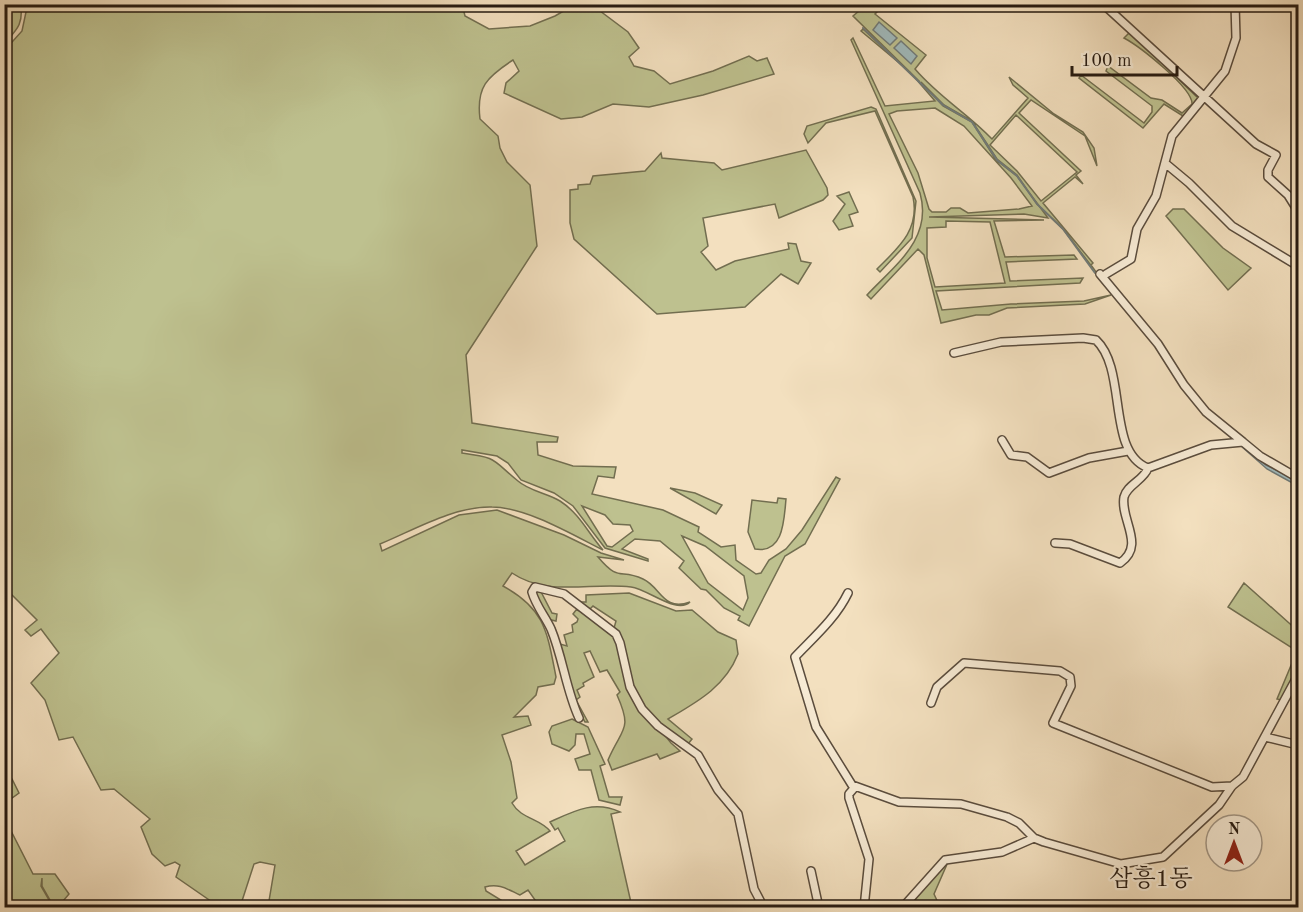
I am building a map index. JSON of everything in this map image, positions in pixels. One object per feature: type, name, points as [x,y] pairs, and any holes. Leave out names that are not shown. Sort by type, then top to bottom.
[{"type":"street","points":[[1103,4],[1256,144],[1274,152],[1276,155],[1268,170],[1268,177],[1288,195],[1299,211]]},
{"type":"street","points":[[1235,4],[1237,31],[1234,48],[1225,71],[1175,131],[1153,204],[1137,229],[1131,259],[1103,274],[1206,412],[1260,456],[1299,478]]},
{"type":"street","points":[[1165,164],[1190,183],[1232,226],[1299,266]]},
{"type":"street","points":[[954,353],[1001,342],[1083,338],[1096,340],[1109,362],[1128,451],[1148,468]]},
{"type":"street","points":[[1002,440],[1011,455],[1027,457],[1047,473],[1089,458],[1128,451]]},
{"type":"street","points":[[1148,468],[1211,445],[1244,442]]},
{"type":"street","points":[[1055,543],[1070,544],[1115,564],[1124,560],[1133,542],[1125,495],[1147,473],[1148,468]]},
{"type":"street","points":[[579,718],[550,628],[534,601],[532,592],[535,587],[545,587],[564,594],[616,634],[621,644],[630,687],[642,708],[658,726],[698,755],[718,790],[738,814],[754,889],[764,908]]},
{"type":"street","points":[[848,593],[843,603],[816,637],[795,657],[803,677],[809,710],[820,735],[843,775],[855,787],[899,802],[961,804],[997,814],[1019,823],[1034,838],[1114,863],[1153,860],[1170,852],[1219,805],[1232,786],[1243,777],[1299,675]]},
{"type":"street","points":[[931,703],[937,687],[964,663],[1060,671],[1070,678],[1071,686],[1053,723],[1212,787],[1232,786]]},
{"type":"street","points":[[1265,737],[1299,745]]},
{"type":"street","points":[[855,787],[849,794],[849,798],[869,859],[864,908]]},
{"type":"street","points":[[902,908],[945,860],[1002,852],[1034,838]]},
{"type":"street","points":[[811,871],[819,908]]},
{"type":"green space","points":[[5,4],[21,5],[21,17],[18,26],[5,43],[5,37],[11,29],[5,21]]},
{"type":"green space","points":[[40,4],[462,4],[465,16],[489,29],[530,26],[574,5],[592,5],[628,32],[639,48],[629,57],[634,66],[654,71],[670,84],[713,71],[749,56],[757,61],[767,58],[774,74],[703,95],[649,107],[613,104],[582,117],[561,119],[504,93],[506,83],[519,71],[513,60],[496,72],[482,91],[480,119],[498,136],[500,148],[507,162],[530,185],[537,246],[466,355],[472,423],[558,437],[557,442],[537,442],[538,455],[573,466],[616,467],[614,478],[598,476],[592,494],[663,510],[699,527],[698,532],[721,547],[735,545],[736,560],[756,574],[761,573],[769,560],[786,549],[802,530],[836,477],[840,479],[805,544],[785,556],[749,626],[738,620],[740,616],[724,608],[679,568],[684,561],[660,541],[635,539],[622,549],[648,559],[648,561],[605,548],[573,506],[554,493],[521,480],[508,463],[497,456],[462,450],[462,453],[489,458],[522,484],[560,501],[578,518],[603,550],[534,517],[505,508],[492,507],[463,510],[380,544],[382,551],[459,515],[497,510],[564,535],[601,553],[624,560],[598,557],[611,570],[643,579],[674,604],[631,587],[554,587],[540,585],[512,573],[503,586],[528,603],[542,623],[556,677],[554,684],[538,687],[536,695],[514,717],[528,716],[531,725],[502,735],[511,762],[517,798],[512,803],[520,812],[541,823],[550,831],[516,851],[525,865],[565,841],[558,828],[555,830],[550,822],[584,808],[601,807],[620,812],[611,814],[632,907],[540,907],[528,890],[520,895],[495,886],[485,887],[486,891],[509,905],[505,907],[268,907],[275,865],[260,862],[254,864],[241,904],[218,906],[176,877],[180,865],[175,862],[165,866],[152,854],[141,827],[150,819],[114,789],[101,790],[73,737],[59,740],[45,700],[31,683],[59,653],[41,629],[31,636],[25,630],[37,620],[11,594],[5,594],[4,51],[22,31],[26,12]],"holes":[[[582,506],[605,515],[613,524],[630,525],[633,531],[612,547],[607,546]],[[682,536],[705,546],[744,576],[748,598],[743,610],[708,583]]]},
{"type":"green space","points":[[866,5],[884,5],[875,14],[926,55],[915,69],[992,139],[1028,98],[1013,85],[1009,77],[1054,114],[1083,132],[1094,148],[1097,166],[1085,136],[1031,100],[1019,113],[1081,171],[1076,175],[1083,184],[1075,177],[1043,203],[1093,263],[1091,265],[1096,272],[1063,229],[1039,206],[1048,218],[1024,214],[929,217],[1044,220],[994,221],[1005,257],[1074,255],[1077,259],[1006,262],[1010,281],[1083,278],[1080,283],[936,291],[942,310],[1084,301],[1111,295],[1085,304],[1007,308],[989,315],[976,315],[941,323],[924,255],[918,249],[871,299],[867,295],[909,250],[921,224],[923,209],[920,193],[851,40],[853,38],[885,106],[935,101],[913,76],[920,82],[853,16]],"holes":[[[921,82],[944,105],[972,121],[997,159],[1017,175],[1028,190],[1017,176],[996,160],[972,122],[943,106]],[[935,108],[964,126],[1011,178],[1032,206],[968,213],[960,208],[951,208],[946,212],[932,212],[929,209],[918,173],[889,114],[897,111]],[[1016,115],[1077,172],[1041,201],[1017,171],[990,145]],[[946,221],[990,222],[1005,283],[935,287],[927,258],[927,228],[946,227]]]},
{"type":"green space","points":[[863,29],[902,66],[861,31]]},
{"type":"green space","points":[[1130,32],[1200,100],[1183,116],[1164,104],[1143,128],[1079,78],[1081,75],[1144,123],[1152,112],[1152,106],[1106,71],[1108,66],[1151,98],[1162,100],[1182,113],[1192,104],[1190,97],[1175,78],[1141,49],[1124,38]]},
{"type":"green space","points":[[871,107],[876,109],[916,201],[912,238],[880,272],[877,269],[906,238],[914,209],[913,197],[875,111],[826,123],[808,143],[804,134],[807,126]]},
{"type":"green space","points":[[806,150],[827,188],[828,195],[823,200],[779,218],[775,204],[703,218],[708,246],[701,252],[716,270],[735,261],[789,249],[788,243],[796,244],[801,261],[811,263],[798,284],[781,274],[745,307],[657,314],[574,239],[570,223],[570,190],[578,189],[578,185],[590,184],[593,176],[645,171],[661,153],[662,158],[714,163],[722,170]]},
{"type":"green space","points":[[849,192],[858,212],[849,215],[853,226],[839,230],[833,221],[845,204],[837,196]]},
{"type":"green space","points":[[1173,209],[1184,209],[1223,248],[1251,268],[1228,290],[1166,216]]},
{"type":"green space","points":[[670,488],[695,493],[722,505],[716,514]]},
{"type":"green space","points":[[778,498],[786,499],[781,533],[772,546],[755,549],[748,532],[752,500],[777,503]]},
{"type":"green space","points":[[1244,583],[1298,631],[1298,669],[1281,700],[1277,699],[1297,651],[1228,607]]},
{"type":"green space","points":[[535,588],[539,588],[552,613],[557,614],[556,621],[547,619],[535,596]]},
{"type":"green space","points":[[629,593],[676,611],[692,610],[718,632],[736,640],[738,654],[726,676],[699,700],[668,719],[692,739],[688,744],[656,721],[638,698],[625,649],[614,628],[616,621],[593,606],[589,610],[579,602],[586,602],[586,595]]},
{"type":"green space","points":[[576,610],[610,630],[617,640],[627,688],[680,751],[660,759],[657,754],[612,770],[608,760],[625,723],[617,695],[620,692],[607,670],[600,672],[590,651],[584,653],[594,677],[583,683],[584,686],[577,690],[580,697],[576,700],[588,722],[585,722],[575,705],[560,644],[567,646],[564,635],[573,632],[572,625],[578,619],[573,614]]},
{"type":"green space","points":[[572,719],[588,727],[605,764],[600,766],[609,797],[622,797],[620,805],[599,800],[591,770],[579,770],[575,759],[590,754],[584,734],[576,734],[575,745],[569,751],[552,744],[549,732],[552,726]]},
{"type":"green space","points":[[4,772],[12,779],[19,793],[5,803]]},
{"type":"green space","points":[[5,819],[33,874],[55,874],[69,894],[58,907],[54,907],[42,886],[42,878],[41,886],[53,907],[5,907]]},
{"type":"green space","points":[[948,862],[934,894],[940,907],[912,907],[909,904],[940,866]]},
{"type":"water","points":[[879,22],[897,38],[890,45],[873,30]]},
{"type":"water","points":[[901,41],[917,56],[911,64],[894,48]]},
{"type":"water","points":[[1241,446],[1266,465],[1294,479],[1298,486],[1267,469]]},
{"type":"waterway","points":[[863,28],[943,105],[972,122],[997,160],[1017,176],[1037,204],[1063,229],[1095,273]]},
{"type":"district","name":"삼흥1동","points":[[1151,880]]}]
